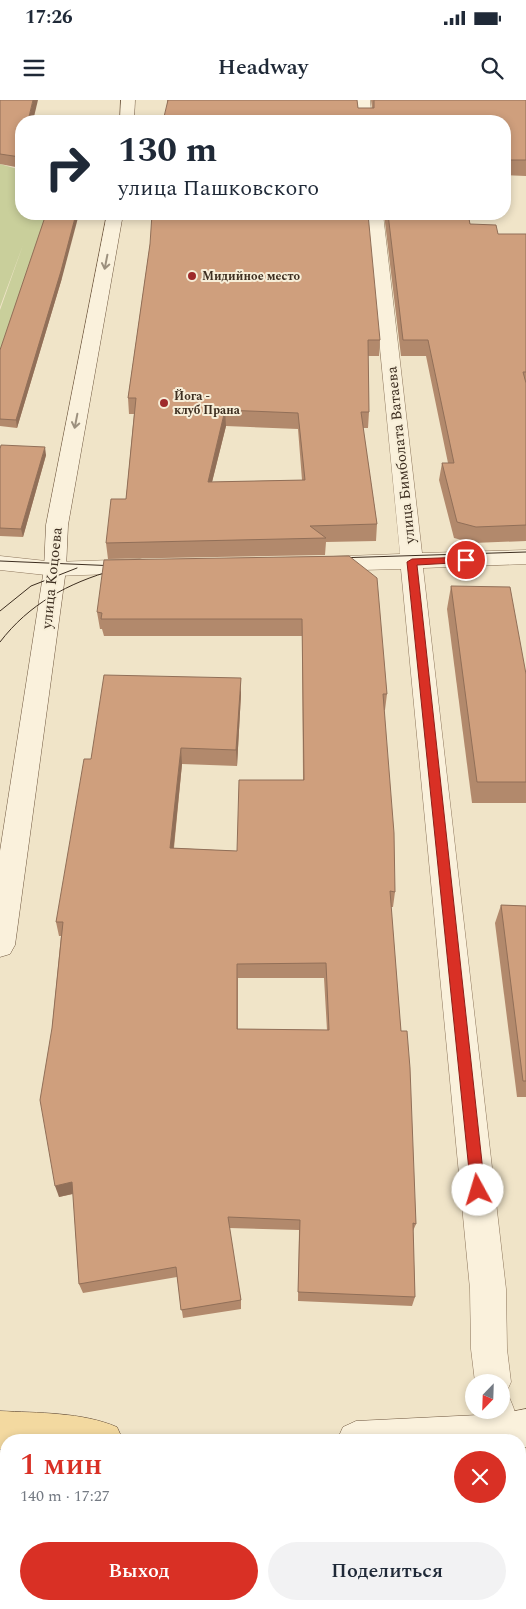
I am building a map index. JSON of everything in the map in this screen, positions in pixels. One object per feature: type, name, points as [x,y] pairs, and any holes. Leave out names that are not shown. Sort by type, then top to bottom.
[{"type":"main road","points":[[0,1430],[57,1434]]},
{"type":"street","points":[[127,115],[128,100]]},
{"type":"street","points":[[363,100],[364,115]]},
{"type":"street","name":"улица Коцоева","points":[[0,945],[55,568],[57,525],[114,220]]},
{"type":"street","name":"улица Бимболата Ватаева","points":[[376,220],[488,1289],[489,1348],[492,1374]]},
{"type":"street","points":[[295,564],[412,562],[526,557]]},
{"type":"street","points":[[0,563],[55,568],[160,566]]},
{"type":"street","points":[[413,1434],[507,1424]]},
{"type":"green space","points":[[0,164],[15,168],[15,220],[47,220],[0,363],[0,310],[23,245],[0,307]]},
{"type":"building","points":[[0,100],[33,100],[29,115],[15,115],[15,156],[0,154]]},
{"type":"building","points":[[168,100],[357,100],[358,108],[374,108],[374,100],[526,100],[526,160],[511,160],[511,115],[164,115]]},
{"type":"building","points":[[44,220],[74,220],[16,420],[0,419],[0,350]]},
{"type":"building","points":[[152,220],[369,220],[380,340],[368,340],[369,412],[361,412],[377,524],[310,526],[326,538],[106,543],[111,499],[126,499],[136,398],[128,398],[150,244]],"holes":[[[225,410],[298,413],[305,480],[208,482]]]},
{"type":"building","points":[[389,220],[469,220],[470,224],[496,225],[498,234],[526,234],[526,372],[523,372],[526,383],[526,525],[476,527],[457,522],[442,463],[454,463],[428,340],[403,340]]},
{"type":"building","points":[[1,445],[45,447],[21,529],[0,528]]},
{"type":"building","points":[[349,556],[377,578],[387,694],[383,694],[394,833],[395,892],[390,891],[401,1031],[407,1031],[410,1068],[416,1224],[413,1223],[415,1297],[298,1292],[300,1220],[228,1217],[241,1300],[181,1310],[176,1267],[79,1284],[72,1182],[55,1186],[40,1100],[52,1028],[63,922],[56,922],[84,759],[91,759],[104,675],[241,678],[236,750],[181,748],[170,848],[237,851],[239,780],[304,780],[302,619],[101,619],[102,613],[97,612],[104,560]],"holes":[[[326,963],[329,1030],[237,1029],[237,964]]]},
{"type":"building","points":[[451,586],[510,587],[526,674],[526,782],[477,782]]},
{"type":"building","points":[[501,905],[526,906],[526,1081],[523,1081]]},
{"type":"tram line","points":[[337,558],[526,552]]},
{"type":"tram line","points":[[0,561],[117,566]]},
{"type":"tram line","points":[[0,611],[31,586],[77,568]]},
{"type":"tram line","points":[[0,642],[11,629],[37,606],[65,588],[114,570]]},
{"type":"place","name":"Мидийное место","points":[[192,276]]},
{"type":"place","name":"Йога - клуб Прана","points":[[164,403]]},
{"type":"route","points":[[466,560],[412,562],[478,1190]]}]
